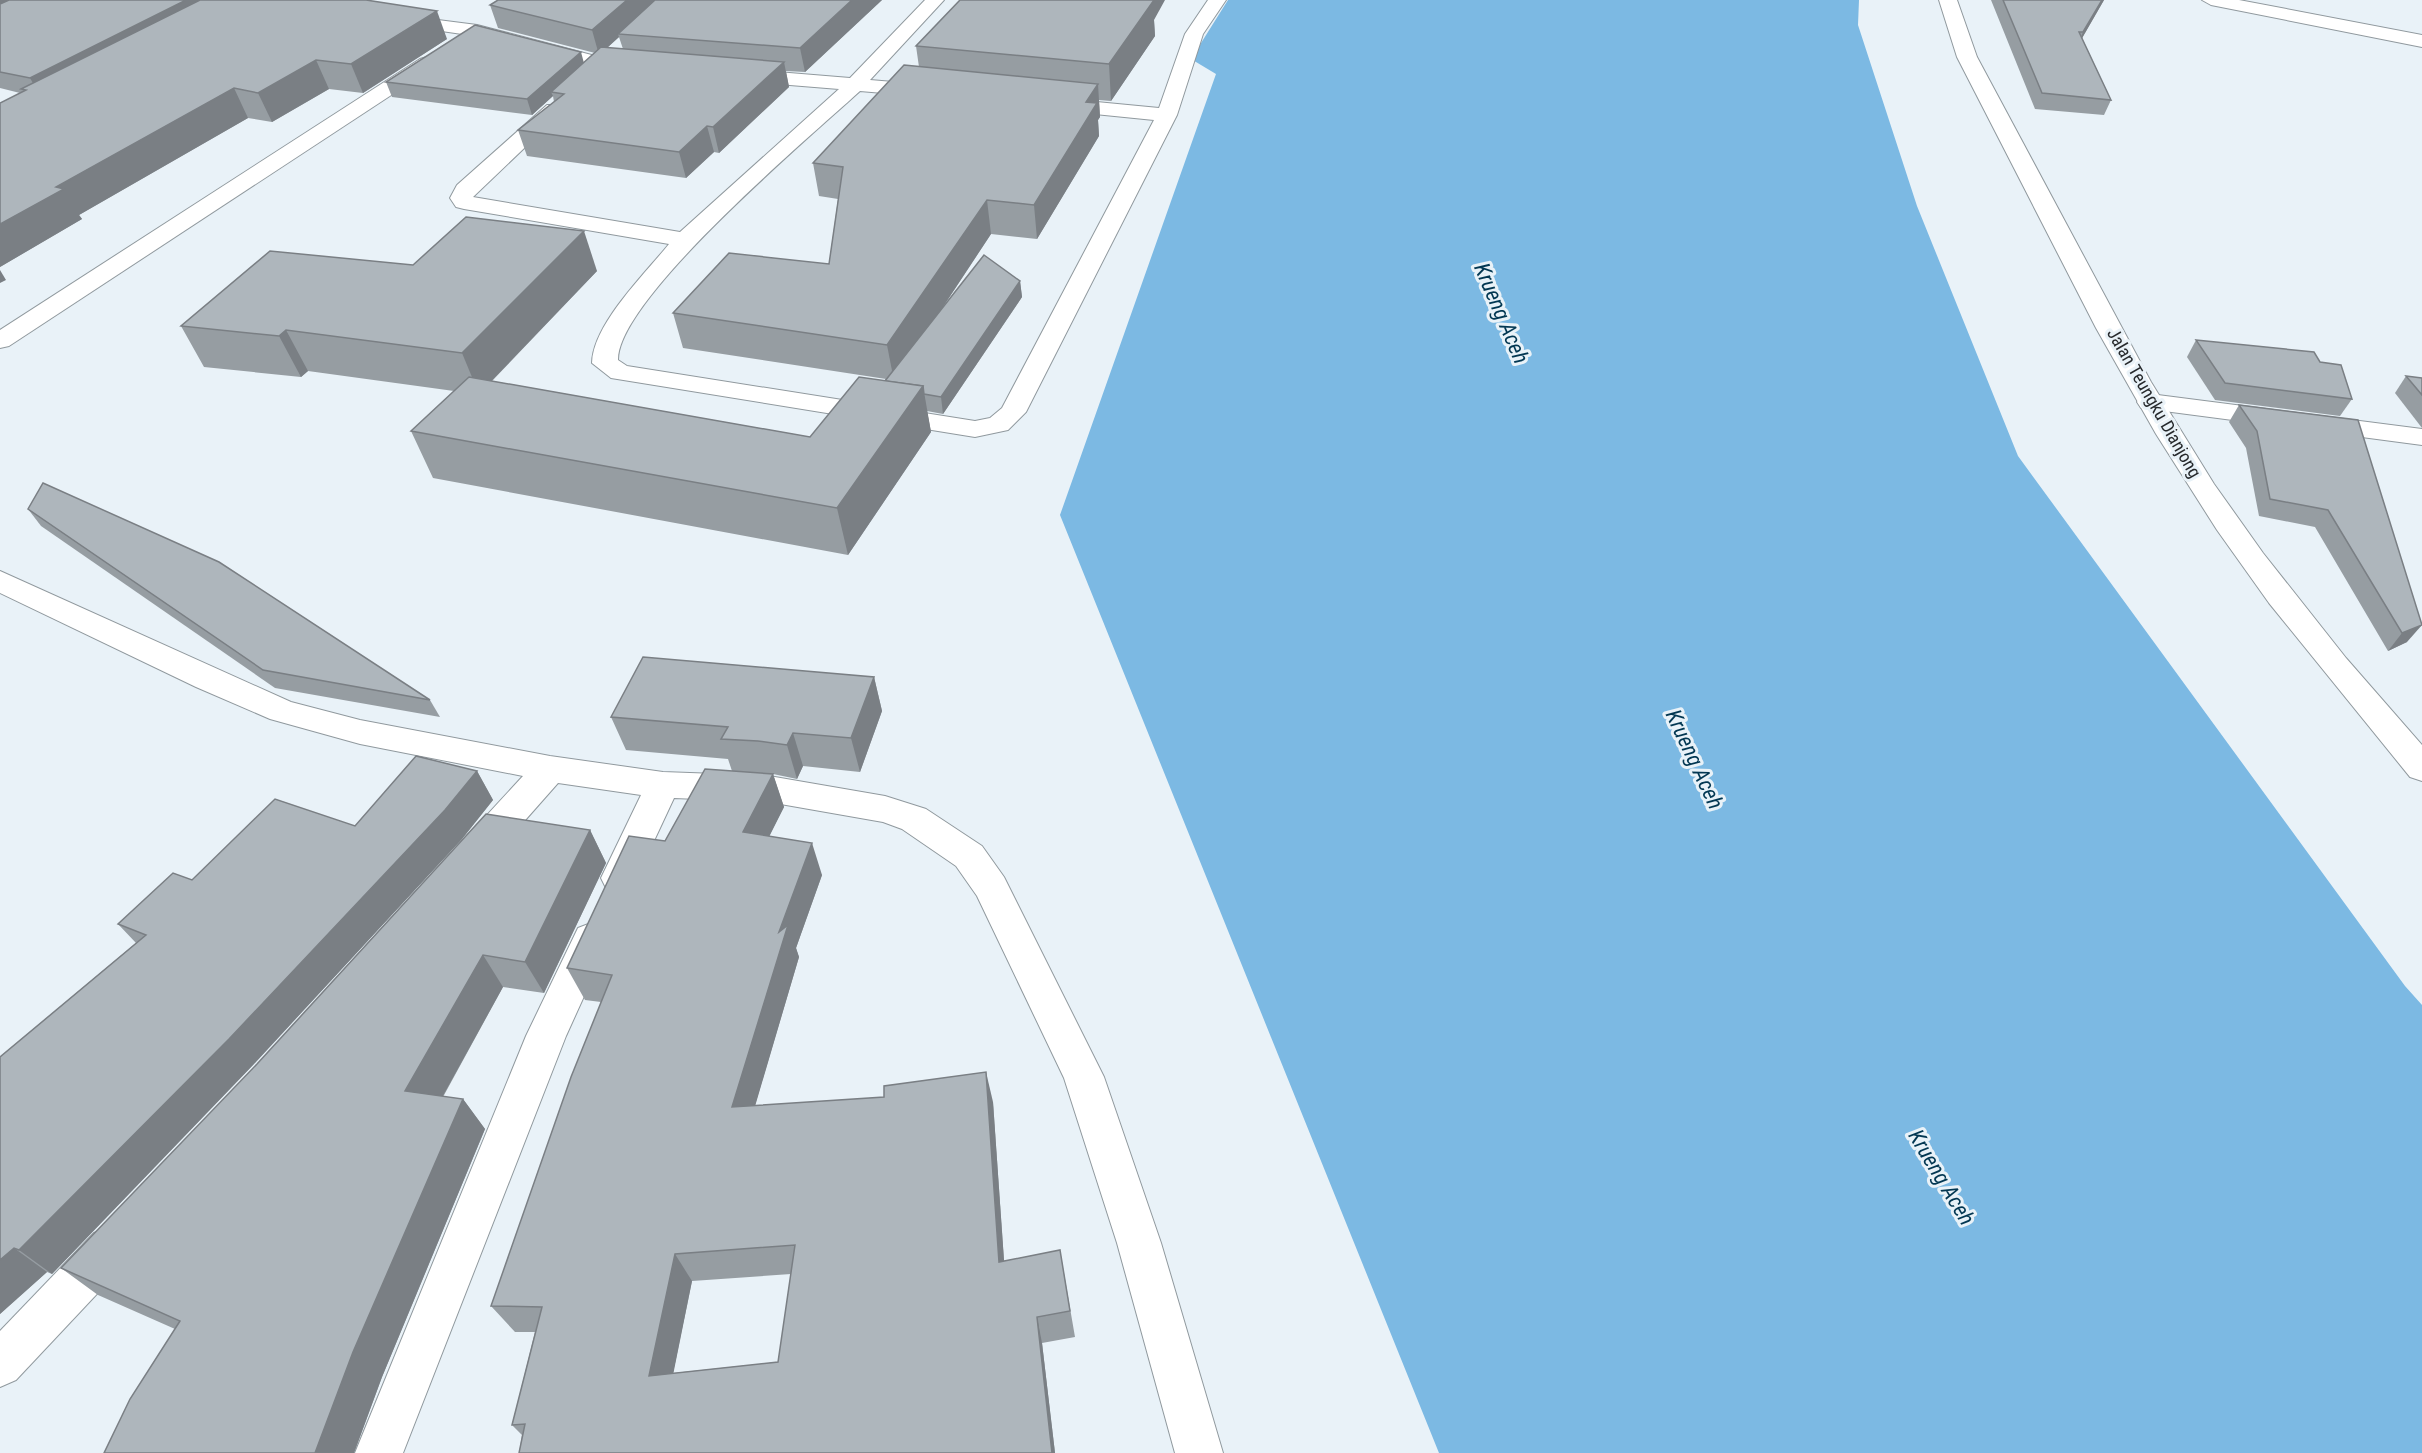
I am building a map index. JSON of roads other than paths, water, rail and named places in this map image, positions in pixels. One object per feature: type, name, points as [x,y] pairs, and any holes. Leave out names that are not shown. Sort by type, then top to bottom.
[{"type":"street","points":[[935,0],[856,84],[685,240],[626,312],[605,350],[606,363],[620,372],[975,429],[999,424],[1013,412],[1167,115],[1194,34],[1217,0]]},
{"type":"street","name":"Jalan Teungku Dianjong","points":[[1948,0],[1967,57],[2150,402],[2203,488],[2304,627],[2422,768]]},
{"type":"street","points":[[2211,0],[2422,40]]},
{"type":"street","points":[[383,18],[477,31],[603,64],[649,68]]},
{"type":"street","points":[[0,341],[496,19]]},
{"type":"street","points":[[586,80],[621,48]]},
{"type":"street","points":[[718,73],[948,93]]},
{"type":"street","points":[[569,96],[465,190],[461,198],[474,205],[685,240]]},
{"type":"street","points":[[1029,101],[1167,115]]},
{"type":"street","points":[[2150,402],[2422,437]]},
{"type":"street","points":[[0,581],[207,679],[282,711],[360,732],[550,769],[663,785],[769,789],[885,809],[914,819],[969,856],[991,887],[1084,1077],[1139,1243],[1199,1453]]},
{"type":"street","points":[[454,876],[550,769]]},
{"type":"street","points":[[379,1453],[512,1126],[546,1036],[663,785]]},
{"type":"street","points":[[0,1364],[139,1218]]},
{"type":"water","name":"Krueng Aceh","points":[[1228,0],[1859,0],[1858,25],[1917,206],[2018,456],[2405,986],[2422,1005],[2422,1453],[1439,1453],[1060,515],[1216,74],[1191,59]]}]
